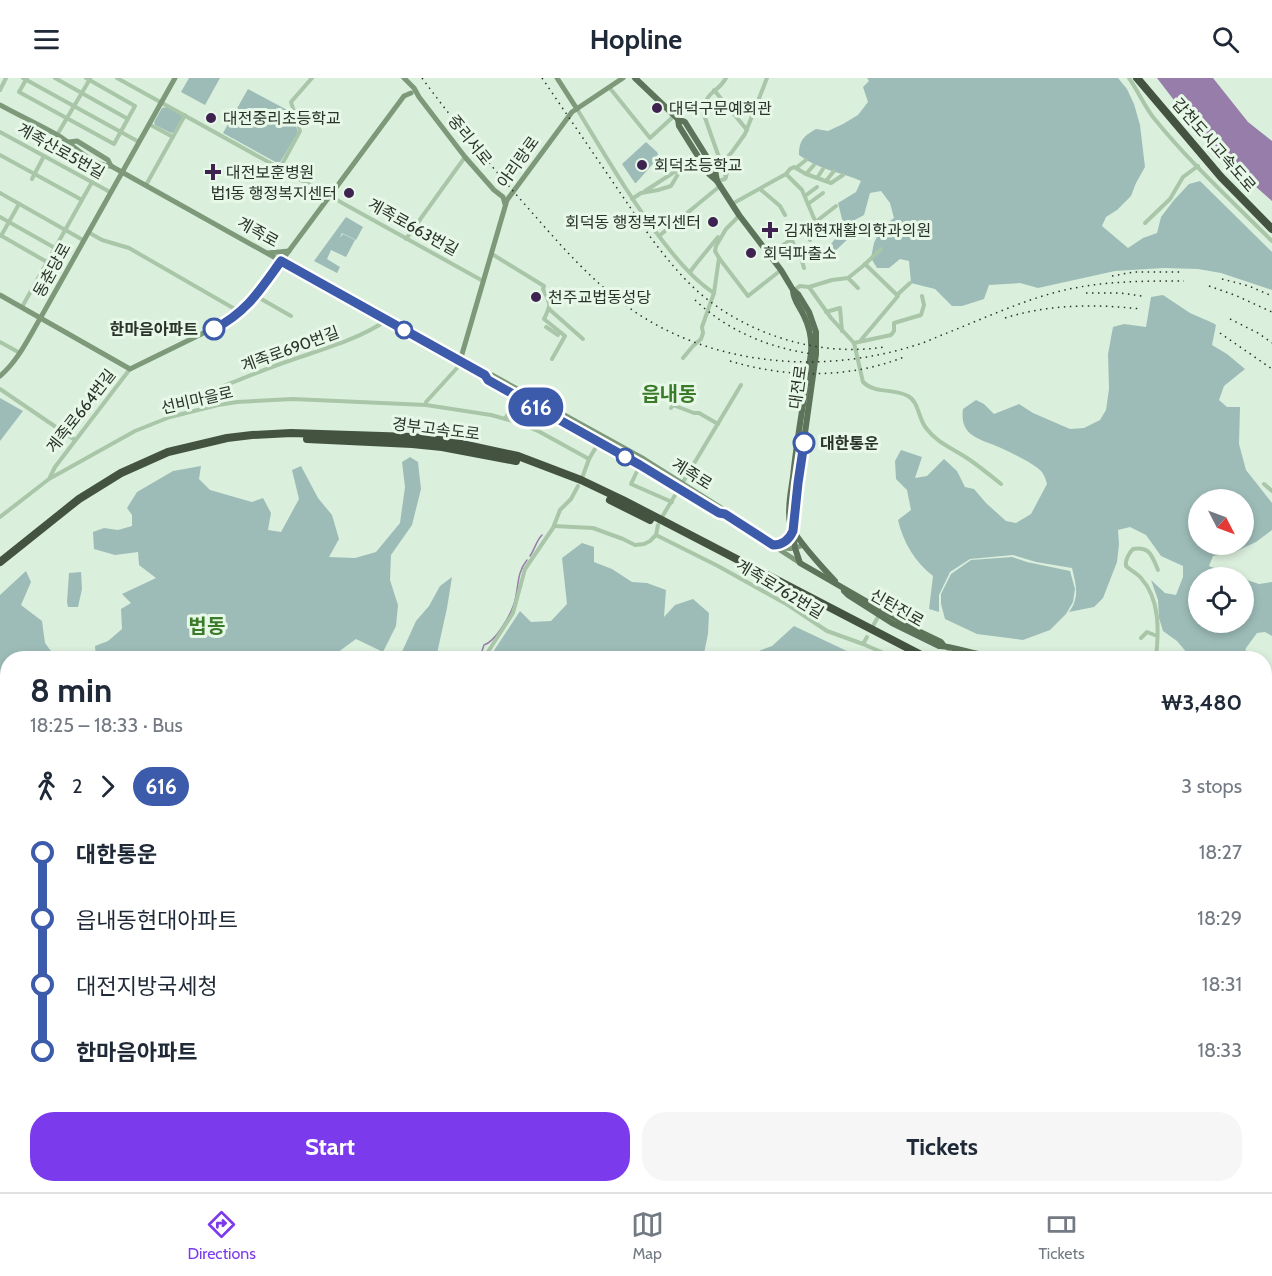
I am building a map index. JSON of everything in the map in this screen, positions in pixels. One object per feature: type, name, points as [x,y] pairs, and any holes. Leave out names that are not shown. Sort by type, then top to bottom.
[{"type":"highway","name":"갑천도시고속도로","points":[[1137,78],[1221,177],[1272,229]]},
{"type":"highway","name":"갑천도시고속도로","points":[[1142,78],[1224,174],[1272,223]]},
{"type":"highway","name":"경부고속도로","points":[[0,561],[100,485],[120,473],[168,452],[227,438],[252,435],[291,433],[412,437],[448,441],[518,456],[581,480],[914,651]]},
{"type":"highway","name":"경부고속도로","points":[[0,568],[98,492],[124,477],[171,457],[210,446],[253,440],[293,438],[412,444],[442,447],[517,461],[580,485],[902,651]]},
{"type":"main road","name":"동춘당로","points":[[0,376],[7,371],[20,353],[175,78]]},
{"type":"main road","points":[[557,78],[577,110]]},
{"type":"main road","name":"아리랑로","points":[[460,361],[505,204],[572,112],[623,78]]},
{"type":"main road","name":"대전로","points":[[635,78],[676,118],[685,122],[715,170],[719,184]]},
{"type":"main road","points":[[643,86],[645,78]]},
{"type":"main road","points":[[281,261],[409,90]]},
{"type":"main road","name":"중리서로","points":[[409,90],[465,158],[503,197]]},
{"type":"main road","name":"계족로","points":[[0,105],[69,142],[77,141],[108,160],[111,166],[485,375],[488,380],[518,397],[681,486]]},
{"type":"main road","name":"대전로","points":[[676,118],[709,174],[719,184],[739,215],[781,270],[793,290],[793,298],[803,313],[810,333],[811,353],[791,494],[790,524],[800,562]]},
{"type":"main road","points":[[505,204],[503,197],[510,196]]},
{"type":"main road","points":[[268,253],[289,250]]},
{"type":"main road","name":"계족로664번길","points":[[130,369],[216,328],[240,312],[256,296],[281,261]]},
{"type":"main road","points":[[0,295],[130,369]]},
{"type":"main road","name":"계족로","points":[[485,375],[492,375],[644,459],[719,513],[725,514],[800,562]]},
{"type":"main road","points":[[773,545],[784,542],[793,531],[840,587]]},
{"type":"main road","points":[[773,545],[785,549],[804,545]]},
{"type":"main road","name":"신탄진로","points":[[800,562],[840,587],[941,642],[946,647]]},
{"type":"main road","name":"신탄진로","points":[[840,587],[848,595],[914,635],[939,646],[964,651]]},
{"type":"street","points":[[0,90],[6,78]]},
{"type":"street","points":[[55,78],[128,118]]},
{"type":"street","name":"계족로663번길","points":[[117,78],[483,281]]},
{"type":"street","points":[[280,168],[300,131],[291,102],[312,78]]},
{"type":"street","points":[[726,78],[706,99],[704,115],[726,177]]},
{"type":"street","points":[[715,170],[742,140],[767,78]]},
{"type":"street","points":[[1129,78],[1152,116],[1272,241]]},
{"type":"street","points":[[57,135],[67,118],[74,106],[82,92],[88,79],[135,106],[128,118],[121,132],[114,144],[67,118],[19,92],[25,79],[74,106],[121,132],[139,142]]},
{"type":"street","points":[[609,87],[650,138],[676,118]]},
{"type":"street","points":[[714,90],[747,130]]},
{"type":"street","points":[[577,110],[632,199],[659,236],[674,256],[714,293]]},
{"type":"street","points":[[146,185],[185,115]]},
{"type":"street","points":[[149,124],[173,137]]},
{"type":"street","name":"계족산로5번길","points":[[0,132],[110,192]]},
{"type":"street","points":[[0,155],[33,176],[82,200]]},
{"type":"street","points":[[33,176],[44,156]]},
{"type":"street","points":[[659,236],[726,177],[728,157]]},
{"type":"street","points":[[406,239],[465,158]]},
{"type":"street","points":[[632,199],[685,165],[700,159]]},
{"type":"street","points":[[732,204],[786,174],[790,169],[796,168],[806,160]]},
{"type":"street","points":[[641,193],[671,186],[685,165]]},
{"type":"street","points":[[806,174],[814,165]]},
{"type":"street","points":[[1145,223],[1170,199],[1183,177],[1198,166]]},
{"type":"street","points":[[796,168],[831,183],[843,175]]},
{"type":"street","points":[[817,178],[823,169]]},
{"type":"street","points":[[826,181],[834,171]]},
{"type":"street","points":[[786,174],[802,190],[816,223]]},
{"type":"street","points":[[22,307],[92,182]]},
{"type":"street","points":[[805,196],[817,187]]},
{"type":"street","points":[[760,189],[780,207],[785,215]]},
{"type":"street","points":[[0,193],[83,240]]},
{"type":"street","points":[[808,204],[823,193]]},
{"type":"street","points":[[19,204],[1,236],[47,262]]},
{"type":"street","points":[[769,255],[816,223],[836,206]]},
{"type":"street","points":[[690,272],[739,215]]},
{"type":"street","points":[[0,217],[55,248]]},
{"type":"street","points":[[804,231],[810,240]]},
{"type":"street","points":[[88,232],[102,240],[129,248],[240,312]]},
{"type":"street","points":[[721,235],[715,251],[748,296],[781,270]]},
{"type":"street","points":[[792,240],[796,251],[799,250],[804,268]]},
{"type":"street","points":[[793,290],[800,286],[809,287],[848,278],[881,249]]},
{"type":"street","points":[[492,254],[544,286],[549,302],[549,309],[544,319],[565,336],[552,359]]},
{"type":"street","points":[[682,358],[701,339],[702,327],[714,293],[719,258]]},
{"type":"street","points":[[866,264],[897,295]]},
{"type":"street","points":[[848,278],[858,288]]},
{"type":"street","points":[[861,340],[897,295],[910,283]]},
{"type":"street","points":[[809,287],[826,312],[854,343],[861,378],[867,386],[902,393],[911,398],[924,425],[935,438],[973,462],[1000,484]]},
{"type":"street","points":[[256,296],[291,316]]},
{"type":"street","points":[[854,343],[891,334],[894,331],[894,323],[921,315],[924,305],[922,296]]},
{"type":"street","points":[[826,312],[840,308],[842,331]]},
{"type":"street","points":[[549,309],[583,339]]},
{"type":"street","name":"계족로690번길","points":[[218,405],[213,390],[349,340],[373,330],[387,320]]},
{"type":"street","points":[[546,327],[558,335]]},
{"type":"street","points":[[0,342],[20,353]]},
{"type":"street","points":[[426,405],[426,402],[457,368],[460,361]]},
{"type":"street","name":"계족로664번길","points":[[49,479],[55,467],[130,369]]},
{"type":"street","points":[[662,518],[741,385]]},
{"type":"street","points":[[0,390],[75,440]]},
{"type":"street","points":[[505,419],[518,397]]},
{"type":"street","name":"선비마을로","points":[[0,517],[49,479],[135,430],[170,417],[218,405],[293,399],[426,405],[505,419],[540,432],[589,459]]},
{"type":"street","points":[[671,408],[674,405],[699,413],[718,424]]},
{"type":"street","points":[[582,478],[599,442]]},
{"type":"street","points":[[640,465],[631,484],[672,502]]},
{"type":"street","points":[[1264,484],[1272,492]]},
{"type":"street","points":[[489,651],[513,613],[525,569],[554,526],[560,510],[571,499],[578,486]]},
{"type":"street","points":[[554,526],[593,528],[635,545],[650,541],[656,535],[658,525]]},
{"type":"street","name":"계족로762번길","points":[[656,535],[788,605],[827,631],[879,651]]},
{"type":"street","points":[[1157,651],[1158,625],[1153,598],[1142,580],[1126,566],[1125,562],[1133,549],[1142,548],[1148,550],[1158,570]]},
{"type":"street","points":[[873,626],[879,615]]},
{"type":"street","points":[[1141,638],[1147,632],[1157,636]]},
{"type":"street","points":[[863,644],[867,636]]},
{"type":"street","points":[[946,647],[948,651]]},
{"type":"shaded area","points":[[189,78],[220,78],[205,105],[181,92]]},
{"type":"shaded area","points":[[867,78],[1118,78],[1127,89],[1134,104],[1140,125],[1145,167],[1131,196],[1106,217],[1102,226],[1128,248],[1143,238],[1157,233],[1161,217],[1174,200],[1189,184],[1200,181],[1272,252],[1272,290],[1221,273],[1198,269],[1164,268],[1115,271],[1038,288],[1020,283],[989,285],[984,299],[962,306],[952,306],[935,289],[911,283],[909,261],[900,259],[889,268],[877,268],[871,258],[874,243],[881,228],[894,218],[890,203],[881,191],[870,193],[864,215],[851,222],[852,235],[831,255],[822,256],[844,227],[838,203],[856,192],[861,181],[806,160],[799,155],[801,142],[805,136],[816,129],[828,131],[858,115],[868,102],[863,87],[869,81]]},
{"type":"shaded area","points":[[1157,78],[1213,78],[1248,122],[1272,141],[1272,201],[1246,178],[1180,108]]},
{"type":"shaded area","points":[[248,89],[291,112],[298,132],[279,164],[223,133]]},
{"type":"shaded area","points":[[167,107],[183,116],[174,132],[171,133],[155,125],[154,122],[162,108]]},
{"type":"shaded area","points":[[646,142],[659,157],[635,183],[622,164]]},
{"type":"shaded area","points":[[346,217],[363,227],[356,240],[342,233],[340,238],[343,234],[355,240],[346,257],[331,250],[327,259],[340,267],[337,273],[314,261]]},
{"type":"shaded area","points":[[1163,295],[1190,313],[1216,325],[1212,345],[1245,369],[1224,386],[1219,400],[1227,407],[1240,407],[1239,444],[1246,470],[1272,503],[1272,530],[1254,543],[1254,489],[1188,489],[1188,555],[1218,555],[1213,556],[1209,566],[1212,567],[1188,567],[1188,633],[1254,633],[1254,582],[1272,582],[1272,636],[1265,632],[1257,633],[1245,651],[1185,651],[1177,641],[1163,631],[1159,618],[1158,600],[1151,580],[1165,593],[1176,595],[1183,577],[1183,566],[1161,556],[1146,535],[1130,527],[1118,530],[1117,562],[1103,598],[1094,607],[1069,612],[1076,596],[1072,568],[1036,562],[1013,555],[970,559],[950,572],[939,595],[939,612],[929,609],[933,576],[911,551],[898,520],[911,510],[907,490],[896,479],[895,461],[901,450],[922,457],[915,478],[927,476],[944,459],[957,471],[965,487],[974,489],[1006,521],[1016,523],[1031,514],[1047,484],[1043,474],[1022,458],[973,436],[964,426],[963,409],[976,400],[994,414],[1019,404],[1033,413],[1070,429],[1084,428],[1100,420],[1106,410],[1109,389],[1108,354],[1113,327],[1124,324],[1146,327],[1151,297]]},
{"type":"shaded area","points":[[0,398],[23,411],[0,441]]},
{"type":"shaded area","points":[[410,457],[418,462],[421,489],[412,525],[391,555],[390,580],[398,605],[396,626],[384,651],[356,639],[340,651],[95,651],[95,646],[108,641],[122,629],[121,609],[131,603],[122,594],[156,578],[139,565],[138,552],[115,555],[94,549],[93,532],[104,528],[118,530],[132,526],[132,515],[127,508],[137,492],[173,471],[201,466],[199,479],[210,490],[252,502],[263,498],[271,513],[268,530],[281,532],[299,499],[292,470],[301,466],[318,498],[332,515],[339,539],[329,557],[355,558],[376,552],[400,523],[405,487],[402,462]]},
{"type":"shaded area","points":[[582,543],[594,547],[594,562],[612,569],[632,582],[647,583],[666,590],[664,617],[675,605],[693,599],[709,613],[704,651],[494,651],[520,611],[531,622],[551,621],[567,604],[562,558]]},
{"type":"shaded area","points":[[1012,557],[1070,571],[1075,589],[1073,602],[1066,614],[1050,630],[1023,640],[977,634],[945,619],[941,594],[951,574],[971,560]]},
{"type":"shaded area","points":[[26,571],[31,582],[21,605],[42,621],[45,643],[51,651],[0,651],[0,595]]},
{"type":"shaded area","points":[[81,572],[82,589],[78,607],[68,607],[69,573]]},
{"type":"shaded area","points":[[452,577],[438,651],[402,651],[416,621],[429,606],[440,586]]},
{"type":"shaded area","points":[[794,626],[847,651],[759,651],[772,646]]},
{"type":"waterway","points":[[530,556],[542,535]]},
{"type":"waterway","points":[[482,651],[484,645],[489,643],[502,628],[509,615],[516,598],[521,570],[527,560]]},
{"type":"railway","points":[[422,78],[500,176],[595,280],[652,323],[687,339],[723,351],[761,359],[799,362],[838,361],[876,355],[922,343],[1013,306],[1069,289],[1118,282],[1184,281]]},
{"type":"railway","points":[[542,78],[651,238],[676,269],[703,296],[743,322],[788,340],[836,349],[884,347]]},
{"type":"railway","points":[[1112,276],[1134,272],[1182,272]]},
{"type":"railway","points":[[1222,279],[1249,286],[1272,296]]},
{"type":"railway","points":[[1209,286],[1272,312]]},
{"type":"railway","points":[[1086,293],[1120,293],[1142,296]]},
{"type":"railway","points":[[695,300],[721,321],[750,336],[781,347],[813,354]]},
{"type":"railway","points":[[1005,318],[1038,310],[1072,306],[1141,309]]},
{"type":"railway","points":[[1230,319],[1272,343]]},
{"type":"railway","points":[[1220,333],[1272,369]]},
{"type":"railway","points":[[730,361],[773,371],[817,374],[861,369],[904,357]]},
{"type":"bus line","name":"616","points":[[214,329],[233,318],[251,302],[281,261],[485,375],[488,380],[640,465],[719,513],[725,514],[773,545],[784,542],[793,531],[804,443]]},
{"type":"place","name":"대덕구문예회관","points":[[657,108]]},
{"type":"place","name":"대전중리초등학교","points":[[211,118]]},
{"type":"place","name":"회덕초등학교","points":[[642,165]]},
{"type":"place","name":"대전보훈병원","points":[[213,172]]},
{"type":"place","name":"법1동 행정복지센터","points":[[349,193]]},
{"type":"place","name":"회덕동 행정복지센터","points":[[713,222]]},
{"type":"place","name":"김재현재활의학과의원","points":[[770,230]]},
{"type":"place","name":"회덕파출소","points":[[751,253]]},
{"type":"place","name":"천주교법동성당","points":[[536,297]]},
{"type":"place","name":"한마음아파트","points":[[214,329]]},
{"type":"place","name":"대한통운","points":[[804,443]]},
{"type":"district","name":"읍내동","points":[[669,394]]},
{"type":"district","name":"법동","points":[[207,626]]}]
